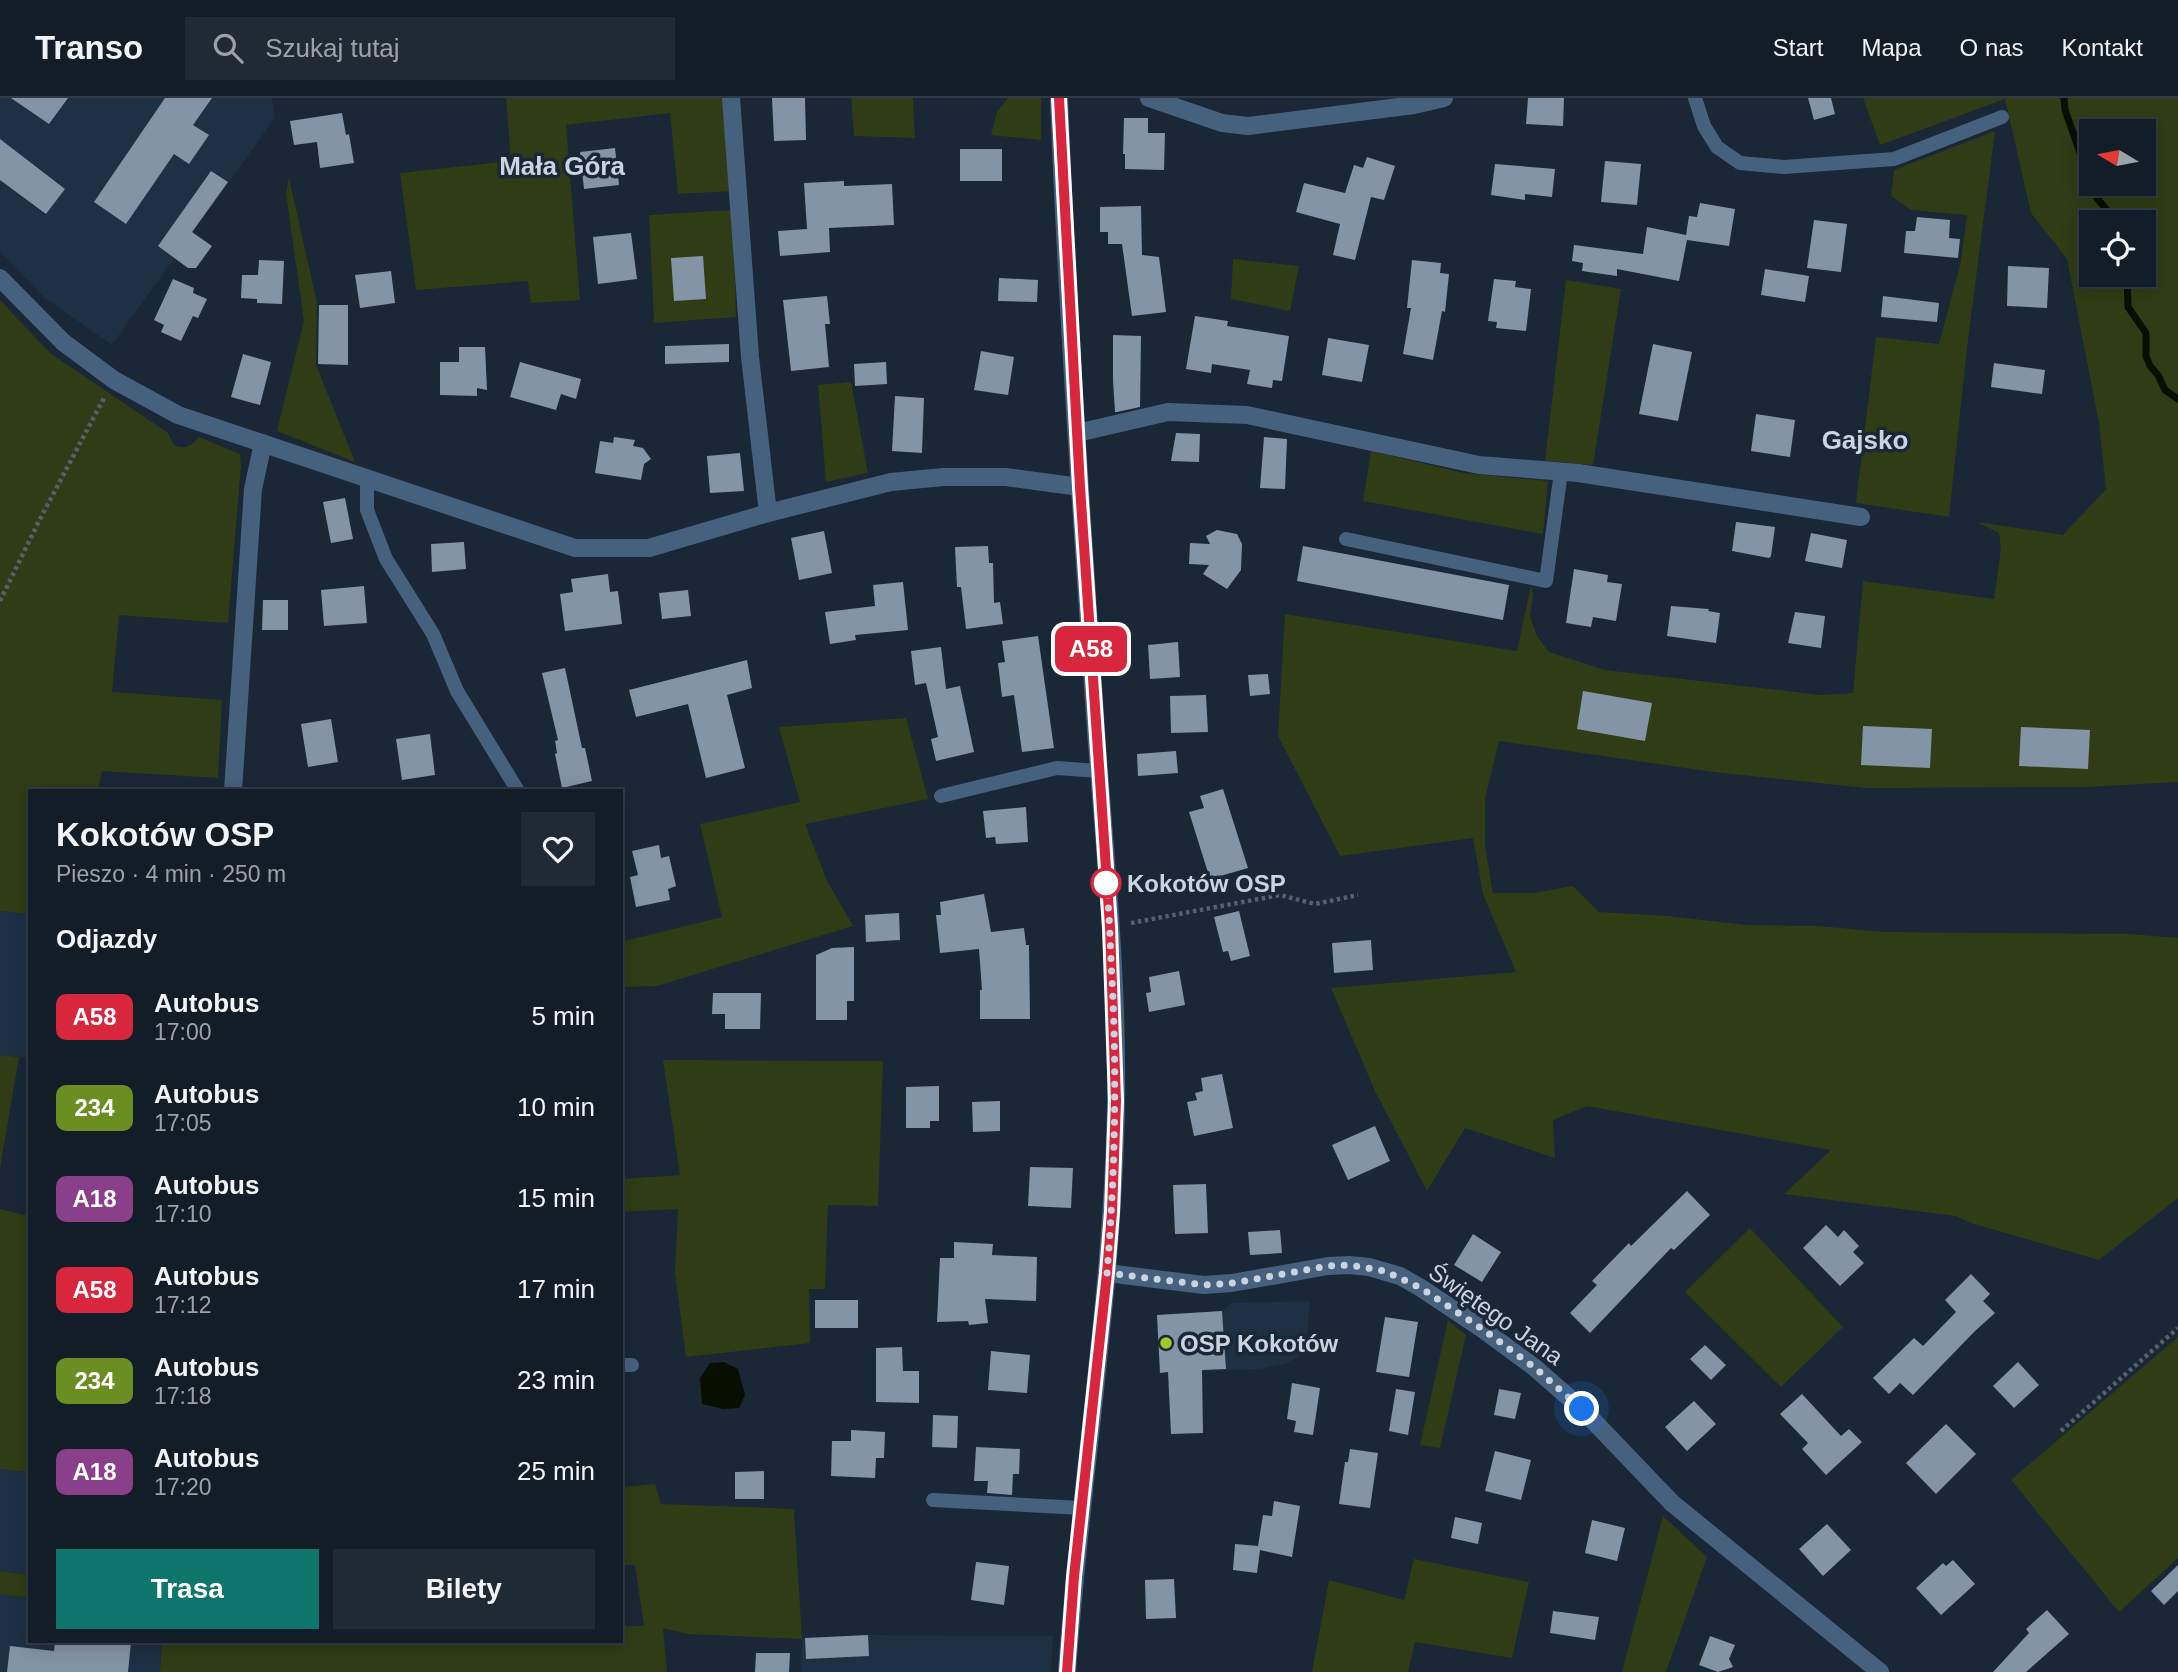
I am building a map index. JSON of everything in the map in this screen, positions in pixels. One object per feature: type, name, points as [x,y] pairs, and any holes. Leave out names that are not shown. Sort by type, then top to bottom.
[{"type":"street","points":[[731,98],[750,357],[768,513]]},
{"type":"street","points":[[1059,98],[1080,487],[1110,927],[1116,1101],[1107,1273],[1067,1672]]},
{"type":"street","points":[[1149,98],[1222,122],[1248,126],[1414,105],[1444,98]]},
{"type":"street","points":[[0,278],[63,342],[114,380],[178,415],[575,548],[649,548],[768,513],[891,482],[943,477],[1006,477],[1080,487]]},
{"type":"street","points":[[1077,433],[1168,412],[1247,415],[1479,465],[1561,472],[1861,517]]},
{"type":"street","points":[[233,789],[253,489],[263,443]]},
{"type":"street","name":"Świętego Jana","points":[[1107,1273],[1204,1285],[1349,1265],[1400,1276],[1481,1328],[1534,1367],[1582,1409],[1672,1503],[1877,1671]]},
{"type":"lane","points":[[1695,98],[1704,126],[1717,147],[1740,163],[1784,167],[1894,159],[2002,117]]},
{"type":"lane","points":[[1346,539],[1546,581],[1561,472]]},
{"type":"lane","points":[[367,478],[367,510],[386,559],[433,634],[457,691],[518,789]]},
{"type":"lane","points":[[941,796],[1057,768],[1099,771]]},
{"type":"lane","points":[[933,1500],[1082,1508]]},
{"type":"path","points":[[0,601],[114,380]]},
{"type":"path","points":[[1110,927],[1280,895],[1315,904],[1358,895]]},
{"type":"path","points":[[2062,1431],[2178,1328]]},
{"type":"shaded area","points":[[0,98],[272,98],[275,118],[112,345],[46,299],[0,252]]},
{"type":"shaded area","points":[[0,911],[28,914],[28,1058],[0,1055]]},
{"type":"shaded area","points":[[1310,1301],[1308,1329],[1300,1355],[1286,1364],[1259,1369],[1160,1373],[1157,1315],[1222,1311],[1231,1303]]},
{"type":"shaded area","points":[[724,1362],[738,1369],[745,1395],[739,1408],[723,1409],[702,1404],[700,1378],[710,1363]]},
{"type":"shaded area","points":[[0,1469],[28,1472],[28,1575],[0,1571]]},
{"type":"shaded area","points":[[0,1594],[28,1598],[28,1643],[162,1643],[160,1672],[0,1672]]},
{"type":"shaded area","points":[[868,1635],[1053,1636],[1051,1672],[801,1672],[802,1639]]},
{"type":"green space","points":[[506,98],[725,98],[732,191],[678,194],[670,113],[566,125],[580,300],[531,303],[528,281],[416,290],[400,173],[511,161]]},
{"type":"green space","points":[[851,98],[913,98],[915,138],[854,136]]},
{"type":"green space","points":[[1008,98],[1041,98],[1041,140],[991,135],[997,112]]},
{"type":"green space","points":[[1863,98],[2178,98],[2178,782],[2086,787],[1866,788],[1713,772],[1499,741],[1485,799],[1485,846],[1493,893],[1533,893],[1573,886],[1599,912],[1747,925],[1819,926],[1884,932],[2129,934],[2178,938],[2178,1198],[2099,1260],[1971,1223],[1956,1216],[1784,1194],[1831,1150],[1587,1106],[1553,1120],[1555,1158],[1465,1128],[1427,1191],[1375,1091],[1331,988],[1516,972],[1483,894],[1473,838],[1340,856],[1278,736],[1285,614],[1517,651],[1531,585],[1533,595],[1530,616],[1537,636],[1549,652],[1605,670],[1820,695],[1853,693],[1863,581],[1994,599],[2001,548],[1999,533],[1977,522],[2063,535],[2106,489],[2099,423],[2067,259],[2031,213],[2005,99],[1880,145]]},
{"type":"green space","points":[[1995,131],[1967,348],[1949,517],[1856,503],[1876,337],[1939,344],[1961,261],[1967,215],[1911,210],[1891,196],[1894,170]]},
{"type":"green space","points":[[289,178],[317,303],[316,365],[355,462],[277,431],[304,321],[286,194]]},
{"type":"green space","points":[[733,210],[736,317],[654,323],[649,215]]},
{"type":"green space","points":[[1233,259],[1299,266],[1290,311],[1231,299]]},
{"type":"green space","points":[[1566,280],[1621,289],[1593,465],[1545,461]]},
{"type":"green space","points":[[0,300],[50,353],[168,433],[174,445],[188,446],[199,437],[240,454],[241,466],[228,623],[119,615],[112,692],[222,700],[218,778],[102,771],[98,789],[28,789],[28,914],[0,911]]},
{"type":"green space","points":[[851,382],[868,473],[826,482],[818,385]]},
{"type":"green space","points":[[1371,451],[1464,473],[1548,481],[1543,534],[1363,501]]},
{"type":"green space","points":[[906,718],[928,799],[805,824],[827,881],[853,926],[657,986],[623,987],[623,942],[722,917],[700,824],[800,802],[779,727]]},
{"type":"green space","points":[[0,1055],[19,1057],[0,1168]]},
{"type":"green space","points":[[663,1060],[883,1061],[878,1206],[828,1205],[825,1289],[809,1289],[810,1343],[686,1357],[675,1273],[678,1209],[623,1212],[623,1179],[680,1175]]},
{"type":"green space","points":[[0,1209],[28,1216],[28,1472],[0,1469]]},
{"type":"green space","points":[[1750,1228],[1843,1327],[1781,1387],[1685,1292]]},
{"type":"green space","points":[[1448,1320],[1466,1335],[1440,1448],[1420,1445]]},
{"type":"green space","points":[[2178,1337],[2178,1558],[2119,1612],[2011,1480]]},
{"type":"green space","points":[[655,1484],[661,1504],[794,1509],[802,1639],[688,1634],[663,1628],[667,1672],[160,1672],[162,1643],[623,1643],[623,1626],[644,1626],[635,1565],[623,1565],[623,1487]]},
{"type":"green space","points":[[1663,1516],[1707,1557],[1666,1672],[1622,1672]]},
{"type":"green space","points":[[1414,1559],[1529,1582],[1512,1658],[1415,1642],[1408,1672],[1312,1672],[1329,1580],[1404,1600]]},
{"type":"green space","points":[[0,1571],[28,1575],[28,1598],[0,1594]]},
{"type":"building","points":[[11,98],[68,98],[49,124]]},
{"type":"building","points":[[165,98],[212,98],[193,125],[209,135],[189,164],[174,154],[126,224],[94,202]]},
{"type":"building","points":[[772,98],[805,98],[806,140],[774,141]]},
{"type":"building","points":[[1528,98],[1564,98],[1563,126],[1526,124]]},
{"type":"building","points":[[1808,98],[1831,98],[1835,114],[1814,120]]},
{"type":"building","points":[[342,113],[354,163],[320,168],[317,142],[294,145],[290,121]]},
{"type":"building","points":[[1124,118],[1148,118],[1148,133],[1165,133],[1164,170],[1125,169]]},
{"type":"building","points":[[0,139],[65,189],[46,214],[0,180]]},
{"type":"building","points":[[615,148],[619,185],[584,189],[580,152]]},
{"type":"building","points":[[960,149],[1002,149],[1002,181],[960,181]]},
{"type":"building","points":[[1367,157],[1395,166],[1384,200],[1371,197],[1355,260],[1333,255],[1340,224],[1296,212],[1304,183],[1345,193],[1354,165],[1363,168]]},
{"type":"building","points":[[1605,161],[1641,164],[1637,205],[1601,202]]},
{"type":"building","points":[[1495,164],[1555,169],[1552,197],[1525,194],[1525,200],[1491,195]]},
{"type":"building","points":[[211,171],[228,182],[192,232],[212,246],[196,268],[188,268],[158,246]]},
{"type":"building","points":[[844,181],[844,186],[892,184],[894,225],[829,228],[830,252],[780,256],[778,231],[807,229],[804,183]]},
{"type":"building","points":[[1700,203],[1735,209],[1729,246],[1687,240],[1679,281],[1617,269],[1617,276],[1582,271],[1583,263],[1572,261],[1574,245],[1643,254],[1647,227],[1686,235],[1689,216],[1697,217]]},
{"type":"building","points":[[1141,206],[1142,255],[1159,257],[1166,312],[1132,316],[1122,244],[1108,244],[1108,232],[1100,232],[1100,207]]},
{"type":"building","points":[[1917,217],[1950,220],[1949,238],[1960,239],[1958,258],[1904,253],[1906,231],[1915,231]]},
{"type":"building","points":[[1814,220],[1847,224],[1841,272],[1807,268]]},
{"type":"building","points":[[631,233],[637,279],[598,284],[593,237]]},
{"type":"building","points":[[703,256],[706,299],[674,301],[671,258]]},
{"type":"building","points":[[259,260],[284,261],[282,304],[257,303],[257,299],[241,298],[242,275],[258,275]]},
{"type":"building","points":[[1412,260],[1441,263],[1440,273],[1449,274],[1445,312],[1442,311],[1433,360],[1403,354],[1411,308],[1407,308]]},
{"type":"building","points":[[2008,266],[2049,268],[2047,308],[2007,306]]},
{"type":"building","points":[[1765,269],[1809,276],[1805,302],[1761,295]]},
{"type":"building","points":[[391,271],[395,303],[360,308],[355,275]]},
{"type":"building","points":[[999,278],[1038,280],[1037,302],[998,301]]},
{"type":"building","points":[[173,279],[194,288],[193,293],[207,299],[198,318],[193,316],[181,341],[161,332],[164,325],[154,320]]},
{"type":"building","points":[[1494,279],[1516,281],[1515,287],[1531,289],[1526,331],[1496,328],[1497,322],[1488,321]]},
{"type":"building","points":[[827,296],[830,324],[825,324],[829,367],[791,371],[783,300]]},
{"type":"building","points":[[1883,296],[1939,303],[1937,322],[1881,317]]},
{"type":"building","points":[[319,305],[348,305],[348,365],[318,364]]},
{"type":"building","points":[[1195,316],[1228,321],[1227,326],[1289,336],[1282,381],[1273,380],[1272,388],[1247,384],[1250,370],[1212,364],[1211,373],[1186,369]]},
{"type":"building","points":[[1113,335],[1141,336],[1140,407],[1117,412],[1113,380]]},
{"type":"building","points":[[1328,338],[1369,345],[1362,382],[1322,375]]},
{"type":"building","points":[[729,344],[729,362],[665,364],[665,346]]},
{"type":"building","points":[[1653,344],[1692,352],[1678,421],[1639,414]]},
{"type":"building","points":[[459,347],[485,347],[487,390],[477,388],[477,396],[440,395],[440,362],[459,362]]},
{"type":"building","points":[[981,351],[1014,357],[1008,395],[974,390]]},
{"type":"building","points":[[243,354],[271,362],[260,405],[231,397]]},
{"type":"building","points":[[520,362],[581,379],[576,399],[561,394],[556,410],[510,397]]},
{"type":"building","points":[[886,362],[887,384],[855,386],[854,364]]},
{"type":"building","points":[[1994,363],[2045,370],[2042,394],[1991,387]]},
{"type":"building","points":[[895,396],[924,398],[922,453],[892,451]]},
{"type":"building","points":[[1756,414],[1795,420],[1790,457],[1751,451]]},
{"type":"building","points":[[1176,433],[1200,434],[1199,462],[1171,461]]},
{"type":"building","points":[[614,437],[635,440],[633,446],[643,448],[651,459],[644,464],[641,480],[595,473],[600,441],[613,443]]},
{"type":"building","points":[[1264,437],[1287,439],[1285,489],[1260,488]]},
{"type":"building","points":[[740,453],[744,491],[710,493],[707,456]]},
{"type":"building","points":[[345,498],[353,539],[331,543],[323,502]]},
{"type":"building","points":[[1736,522],[1775,527],[1769,558],[1732,551]]},
{"type":"building","points":[[1217,530],[1237,534],[1242,544],[1241,570],[1227,589],[1203,574],[1209,565],[1189,564],[1190,543],[1210,544],[1206,536]]},
{"type":"building","points":[[824,531],[832,573],[799,580],[791,538]]},
{"type":"building","points":[[1811,533],[1847,540],[1842,568],[1805,561]]},
{"type":"building","points":[[464,542],[466,569],[432,572],[431,544]]},
{"type":"building","points":[[988,546],[989,563],[993,563],[994,603],[1000,602],[1003,624],[966,629],[961,587],[957,587],[955,547]]},
{"type":"building","points":[[1303,546],[1509,585],[1503,620],[1297,581]]},
{"type":"building","points":[[1574,569],[1608,575],[1607,582],[1622,584],[1616,621],[1593,617],[1591,627],[1566,623]]},
{"type":"building","points":[[608,574],[610,592],[618,591],[622,624],[565,631],[560,594],[573,592],[571,579]]},
{"type":"building","points":[[903,582],[908,630],[855,635],[856,640],[830,644],[825,612],[875,606],[873,585]]},
{"type":"building","points":[[364,586],[367,623],[324,626],[321,590]]},
{"type":"building","points":[[688,590],[691,616],[662,619],[659,593]]},
{"type":"building","points":[[263,600],[288,600],[288,630],[262,630]]},
{"type":"building","points":[[1671,606],[1709,609],[1708,611],[1720,613],[1716,643],[1667,636]]},
{"type":"building","points":[[1795,612],[1825,616],[1821,648],[1788,643]]},
{"type":"building","points":[[1038,636],[1054,748],[1022,752],[1014,695],[1002,697],[998,663],[1005,662],[1002,641]]},
{"type":"building","points":[[1178,642],[1180,677],[1150,679],[1148,645]]},
{"type":"building","points":[[941,647],[946,689],[960,686],[974,752],[936,761],[931,739],[938,737],[926,683],[915,685],[911,651]]},
{"type":"building","points":[[747,660],[752,688],[727,695],[745,768],[706,778],[688,704],[636,717],[629,690]]},
{"type":"building","points":[[565,668],[592,781],[562,788],[555,754],[555,741],[558,740],[542,673]]},
{"type":"building","points":[[1268,674],[1270,694],[1250,696],[1248,675]]},
{"type":"building","points":[[1583,691],[1652,703],[1645,741],[1577,729]]},
{"type":"building","points":[[1206,695],[1208,732],[1171,733],[1170,696]]},
{"type":"building","points":[[331,719],[338,762],[308,767],[301,724]]},
{"type":"building","points":[[1863,726],[1932,729],[1930,768],[1861,765]]},
{"type":"building","points":[[2021,727],[2090,730],[2088,769],[2019,766]]},
{"type":"building","points":[[430,734],[435,775],[402,780],[396,739]]},
{"type":"building","points":[[1176,751],[1178,773],[1138,776],[1137,754]]},
{"type":"building","points":[[1223,789],[1248,868],[1210,879],[1189,812],[1204,808],[1200,796]]},
{"type":"building","points":[[1026,807],[1028,842],[996,844],[995,837],[986,838],[983,811]]},
{"type":"building","points":[[659,845],[661,858],[669,856],[676,886],[668,889],[670,900],[636,907],[630,877],[638,875],[632,851]]},
{"type":"building","points":[[984,894],[991,932],[1024,928],[1026,945],[1029,945],[1030,1019],[980,1019],[982,990],[979,949],[940,953],[936,915],[941,915],[940,902]]},
{"type":"building","points":[[1239,911],[1250,956],[1231,961],[1228,951],[1223,952],[1214,917]]},
{"type":"building","points":[[899,913],[900,940],[866,942],[865,915]]},
{"type":"building","points":[[1371,940],[1373,970],[1334,973],[1332,943]]},
{"type":"building","points":[[854,947],[854,1001],[847,1001],[847,1020],[816,1020],[816,955],[832,948]]},
{"type":"building","points":[[1179,971],[1185,1005],[1149,1012],[1146,993],[1151,992],[1149,977]]},
{"type":"building","points":[[713,993],[761,993],[760,1029],[725,1029],[725,1014],[712,1014]]},
{"type":"building","points":[[1222,1074],[1233,1128],[1194,1136],[1187,1102],[1197,1100],[1195,1093],[1203,1091],[1201,1078]]},
{"type":"building","points":[[939,1086],[939,1121],[930,1121],[930,1128],[906,1128],[906,1087]]},
{"type":"building","points":[[1000,1101],[1000,1131],[973,1132],[972,1102]]},
{"type":"building","points":[[1375,1126],[1390,1161],[1348,1180],[1332,1145]]},
{"type":"building","points":[[1030,1167],[1073,1168],[1071,1208],[1028,1206]]},
{"type":"building","points":[[1206,1184],[1208,1233],[1175,1234],[1173,1185]]},
{"type":"building","points":[[1687,1191],[1710,1215],[1674,1250],[1671,1248],[1590,1333],[1570,1313],[1597,1285],[1592,1281],[1629,1243],[1631,1246]]},
{"type":"building","points":[[1826,1225],[1838,1237],[1844,1230],[1859,1246],[1853,1252],[1864,1263],[1840,1286],[1803,1248]]},
{"type":"building","points":[[1280,1230],[1282,1253],[1250,1255],[1248,1232]]},
{"type":"building","points":[[1473,1234],[1501,1252],[1482,1282],[1454,1265]]},
{"type":"building","points":[[954,1242],[993,1244],[992,1255],[1037,1257],[1036,1301],[985,1299],[988,1323],[969,1325],[968,1321],[937,1322],[940,1258],[954,1258]]},
{"type":"building","points":[[1971,1274],[1990,1294],[1983,1301],[1995,1313],[1913,1395],[1900,1383],[1889,1394],[1873,1378],[1914,1338],[1923,1346],[1956,1312],[1945,1300]]},
{"type":"building","points":[[815,1300],[858,1300],[858,1328],[815,1328]]},
{"type":"building","points":[[1222,1311],[1226,1369],[1202,1370],[1203,1433],[1171,1434],[1168,1372],[1160,1373],[1157,1315]]},
{"type":"building","points":[[1385,1317],[1418,1322],[1409,1377],[1376,1372]]},
{"type":"building","points":[[1705,1345],[1726,1365],[1711,1380],[1690,1359]]},
{"type":"building","points":[[902,1347],[903,1371],[919,1371],[919,1403],[876,1402],[876,1348]]},
{"type":"building","points":[[991,1351],[1030,1355],[1027,1393],[988,1390]]},
{"type":"building","points":[[2018,1362],[2039,1385],[2014,1408],[1993,1386]]},
{"type":"building","points":[[1292,1383],[1320,1388],[1313,1435],[1294,1432],[1296,1421],[1287,1419]]},
{"type":"building","points":[[1396,1389],[1415,1392],[1408,1435],[1389,1431]]},
{"type":"building","points":[[1499,1389],[1521,1393],[1515,1419],[1494,1415]]},
{"type":"building","points":[[1802,1394],[1841,1436],[1849,1429],[1862,1442],[1826,1475],[1802,1449],[1808,1443],[1780,1414]]},
{"type":"building","points":[[1694,1401],[1716,1424],[1687,1451],[1665,1427]]},
{"type":"building","points":[[933,1415],[958,1416],[957,1448],[932,1447]]},
{"type":"building","points":[[1946,1424],[1976,1454],[1936,1494],[1906,1463]]},
{"type":"building","points":[[851,1430],[885,1432],[884,1458],[876,1458],[875,1478],[831,1476],[832,1441],[851,1441]]},
{"type":"building","points":[[976,1447],[1020,1449],[1019,1474],[1013,1474],[1012,1495],[987,1493],[988,1481],[974,1481]]},
{"type":"building","points":[[1350,1449],[1378,1453],[1370,1508],[1339,1504],[1345,1462],[1348,1462]]},
{"type":"building","points":[[1495,1451],[1531,1460],[1521,1500],[1485,1491]]},
{"type":"building","points":[[764,1471],[764,1499],[735,1499],[735,1472]]},
{"type":"building","points":[[1274,1501],[1300,1506],[1292,1557],[1260,1550],[1257,1573],[1233,1570],[1235,1544],[1258,1546],[1263,1515],[1272,1516]]},
{"type":"building","points":[[1455,1517],[1482,1523],[1478,1544],[1451,1538]]},
{"type":"building","points":[[1592,1520],[1625,1528],[1617,1561],[1585,1553]]},
{"type":"building","points":[[1827,1524],[1851,1550],[1823,1576],[1799,1549]]},
{"type":"building","points":[[1953,1560],[1975,1584],[1941,1615],[1916,1588],[1943,1563],[1946,1566]]},
{"type":"building","points":[[976,1562],[1009,1566],[1004,1605],[971,1600]]},
{"type":"building","points":[[2178,1565],[2178,1591],[2164,1605],[2151,1591]]},
{"type":"building","points":[[1174,1579],[1176,1618],[1146,1619],[1145,1580]]},
{"type":"building","points":[[2047,1610],[2069,1634],[2026,1672],[1993,1672],[2029,1633],[2026,1629]]},
{"type":"building","points":[[1553,1611],[1599,1617],[1595,1640],[1550,1633]]},
{"type":"building","points":[[868,1635],[869,1656],[806,1659],[805,1638]]},
{"type":"building","points":[[1710,1636],[1735,1645],[1729,1659],[1733,1667],[1718,1672],[1699,1665]]},
{"type":"building","points":[[55,1643],[131,1643],[128,1672],[7,1672],[10,1646],[54,1651]]},
{"type":"building","points":[[756,1653],[790,1653],[789,1672],[755,1672]]},
{"type":"waterway","points":[[2064,98],[2065,110],[2079,150]]},
{"type":"waterway","points":[[2096,196],[2107,210]]},
{"type":"waterway","points":[[2127,287],[2128,307],[2146,333],[2146,356],[2150,366],[2165,390],[2178,399]]},
{"type":"bus line","name":"A58","points":[[1059,98],[1080,487],[1110,927],[1116,1101],[1107,1273],[1074,1577],[1067,1672]]},
{"type":"place","name":"Kokotów OSP","points":[[1106,883]]},
{"type":"place","name":"OSP Kokotów","points":[[1166,1343]]},
{"type":"district","name":"Mała Góra","points":[[562,166]]},
{"type":"district","name":"Gajsko","points":[[1865,440]]},
{"type":"route","points":[[1106,883],[1116,1101],[1107,1273],[1204,1285],[1233,1283],[1328,1266],[1349,1265],[1385,1271],[1421,1288],[1481,1328],[1534,1367],[1582,1409]]}]
